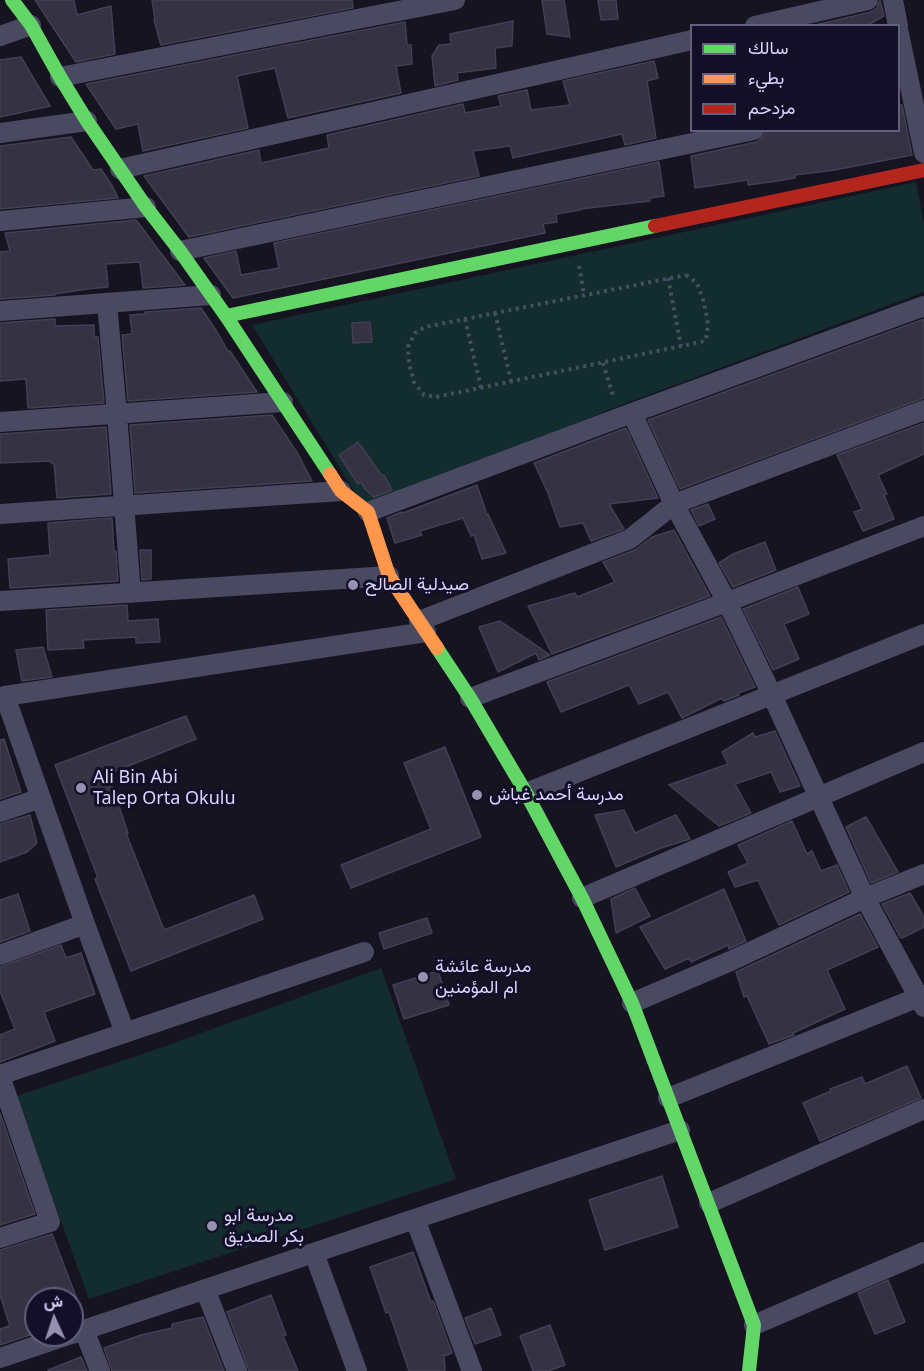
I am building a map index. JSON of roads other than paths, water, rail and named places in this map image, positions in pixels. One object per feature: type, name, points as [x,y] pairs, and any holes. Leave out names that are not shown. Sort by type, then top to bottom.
[{"type":"street","points":[[12,0],[31,25],[87,121],[146,207],[226,316],[341,491],[368,512],[389,576],[470,698],[526,793],[582,898],[632,1003],[754,1325],[749,1371]]},
{"type":"street","points":[[60,77],[455,0]]},
{"type":"street","points":[[764,24],[868,0]]},
{"type":"street","points":[[892,0],[897,24]]},
{"type":"street","points":[[0,36],[31,25]]},
{"type":"street","points":[[900,37],[924,153]]},
{"type":"street","points":[[120,169],[690,40]]},
{"type":"street","points":[[0,133],[87,121]]},
{"type":"street","points":[[180,251],[745,132]]},
{"type":"street","points":[[226,316],[924,170]]},
{"type":"street","points":[[0,221],[146,207]]},
{"type":"street","points":[[0,311],[210,295]]},
{"type":"street","points":[[107,303],[130,593]]},
{"type":"street","points":[[368,512],[924,306]]},
{"type":"street","points":[[0,422],[283,402]]},
{"type":"street","points":[[125,1033],[3,698],[423,627],[630,539],[674,504],[924,410]]},
{"type":"street","points":[[626,415],[727,602],[865,898],[922,1000],[668,1098]]},
{"type":"street","points":[[0,514],[341,491]]},
{"type":"street","points":[[470,698],[924,526]]},
{"type":"street","points":[[0,601],[389,576]]},
{"type":"street","points":[[526,793],[924,634]]},
{"type":"street","points":[[582,898],[924,752]]},
{"type":"street","points":[[0,812],[41,798]]},
{"type":"street","points":[[632,1003],[733,960],[865,898],[924,874]]},
{"type":"street","points":[[0,955],[85,924]]},
{"type":"street","points":[[0,1238],[50,1222],[0,1075],[364,952]]},
{"type":"street","points":[[709,1203],[924,1109]]},
{"type":"street","points":[[84,1330],[680,1130]]},
{"type":"street","points":[[415,1219],[472,1371]]},
{"type":"street","points":[[314,1252],[357,1371]]},
{"type":"street","points":[[754,1325],[924,1252]]},
{"type":"street","points":[[205,1289],[237,1371]]},
{"type":"street","points":[[0,1358],[33,1347]]},
{"type":"street","points":[[84,1347],[100,1371]]},
{"type":"place","name":"صيدلية الصالح","points":[[353,585]]},
{"type":"place","name":"Ali Bin Abi Talep Orta Okulu","points":[[81,788]]},
{"type":"place","name":"مدرسة أحمد غباش","points":[[477,795]]},
{"type":"place","name":"مدرسة عائشة ام المؤمنين","points":[[423,977]]},
{"type":"place","name":"مدرسة ابو بكر الصديق","points":[[212,1226]]}]
